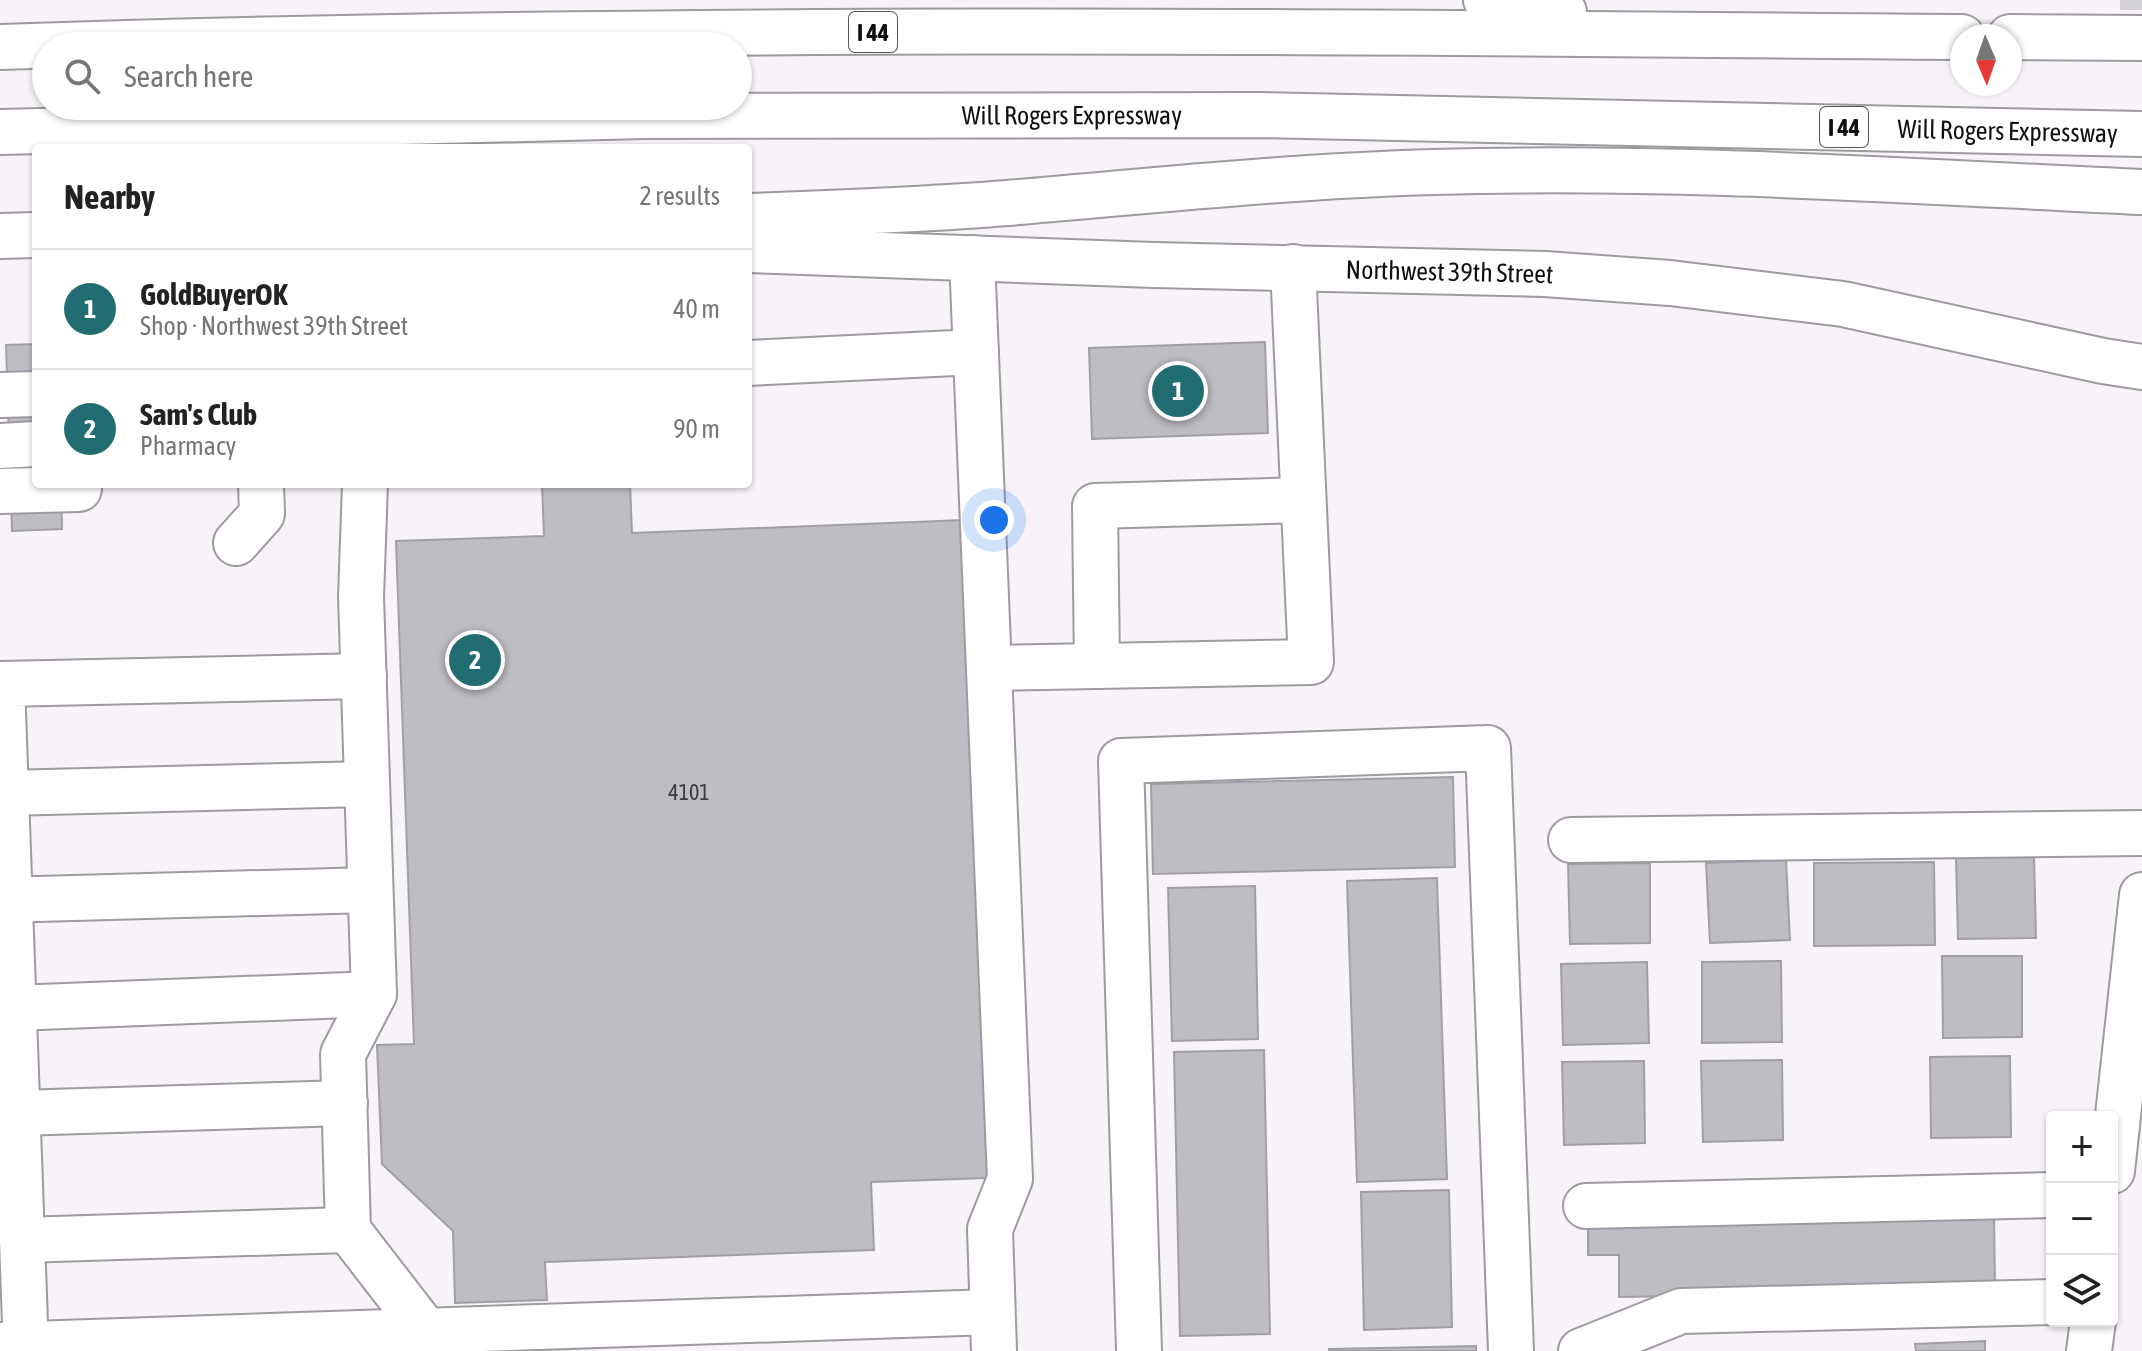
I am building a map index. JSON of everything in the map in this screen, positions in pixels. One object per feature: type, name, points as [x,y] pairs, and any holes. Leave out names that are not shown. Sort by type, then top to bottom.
[{"type":"main road","points":[[1486,0],[1721,35],[1950,37]]},
{"type":"main road","name":"I 44","points":[[748,32],[1721,35]]},
{"type":"main road","points":[[2022,37],[2142,38]]},
{"type":"main road","name":"I 44","points":[[0,47],[32,46]]},
{"type":"main road","name":"Will Rogers Expressway","points":[[752,116],[1257,115],[2142,134]]},
{"type":"main road","name":"Will Rogers Expressway","points":[[0,132],[483,120]]},
{"type":"main road","points":[[752,216],[1002,203],[1255,181],[1434,172],[1597,171],[1851,178],[2142,192]]},
{"type":"main road","points":[[0,236],[32,235]]},
{"type":"main road","name":"Northwest 39th Street","points":[[752,250],[1545,274],[1727,289],[1843,304],[2142,367]]},
{"type":"main road","points":[[364,676],[2,684],[6,793],[5,900],[14,1008],[22,1240],[17,1347],[993,1332],[990,1229],[1010,1179],[972,258]]},
{"type":"main road","points":[[989,668],[1311,662],[1293,267]]},
{"type":"main road","points":[[752,363],[976,352]]},
{"type":"main road","points":[[0,395],[32,394]]},
{"type":"main road","points":[[0,446],[32,444]]},
{"type":"main road","points":[[236,543],[262,514],[261,488]]},
{"type":"main road","points":[[365,488],[361,597],[374,994],[343,1054],[348,1230],[426,1341]]},
{"type":"main road","points":[[0,491],[79,489]]},
{"type":"main road","points":[[1097,666],[1095,506],[1303,500]]},
{"type":"main road","points":[[1139,1351],[1121,761],[1488,748],[1511,1351]]},
{"type":"main road","points":[[6,793],[367,784]]},
{"type":"main road","points":[[1571,840],[2142,833]]},
{"type":"main road","points":[[5,900],[370,890]]},
{"type":"main road","points":[[2118,1117],[2142,895]]},
{"type":"main road","points":[[14,1008],[374,994]]},
{"type":"main road","points":[[17,1113],[345,1103]]},
{"type":"main road","points":[[1586,1206],[2046,1195]]},
{"type":"main road","points":[[22,1240],[348,1230]]},
{"type":"main road","points":[[1581,1351],[1681,1311],[2046,1302]]},
{"type":"main road","points":[[2089,1351],[2092,1327]]},
{"type":"building","points":[[1265,342],[1268,433],[1092,439],[1089,348]]},
{"type":"building","points":[[32,344],[32,488],[61,488],[62,529],[12,531],[6,345]]},
{"type":"building","points":[[542,488],[630,488],[632,533],[963,520],[987,1178],[871,1182],[874,1250],[545,1262],[547,1300],[455,1303],[453,1231],[382,1164],[377,1045],[414,1044],[396,541],[544,536]]},
{"type":"building","points":[[1453,777],[1455,867],[1153,874],[1151,784]]},
{"type":"building","points":[[2034,856],[2036,938],[1958,939],[1956,858]]},
{"type":"building","points":[[1786,860],[1790,940],[1710,943],[1706,863]]},
{"type":"building","points":[[1934,862],[1935,945],[1814,946],[1814,863]]},
{"type":"building","points":[[1650,863],[1650,943],[1570,944],[1568,864]]},
{"type":"building","points":[[1437,878],[1447,1179],[1357,1182],[1347,881]]},
{"type":"building","points":[[1255,886],[1258,1039],[1172,1041],[1168,888]]},
{"type":"building","points":[[1942,956],[2022,956],[2022,1037],[1943,1038]]},
{"type":"building","points":[[1781,961],[1782,1042],[1702,1043],[1702,962]]},
{"type":"building","points":[[1647,962],[1649,1043],[1563,1045],[1561,964]]},
{"type":"building","points":[[1264,1050],[1270,1334],[1180,1336],[1174,1052]]},
{"type":"building","points":[[2010,1056],[2011,1137],[1931,1138],[1930,1057]]},
{"type":"building","points":[[1782,1060],[1783,1140],[1703,1142],[1701,1061]]},
{"type":"building","points":[[1644,1061],[1645,1143],[1564,1145],[1562,1062]]},
{"type":"building","points":[[1449,1190],[1452,1327],[1364,1330],[1361,1192]]},
{"type":"building","points":[[1994,1212],[1995,1291],[1619,1297],[1619,1255],[1588,1255],[1588,1223]]},
{"type":"building","points":[[1985,1341],[1985,1351],[1916,1351],[1915,1344]]},
{"type":"building","points":[[1476,1346],[1476,1351],[1329,1351],[1329,1349]]},
{"type":"tunnel","points":[[2142,0],[2142,10]]},
{"type":"place","name":"GoldBuyerOK","points":[[1178,391]]},
{"type":"place","name":"Sam's Club","points":[[475,660]]}]
